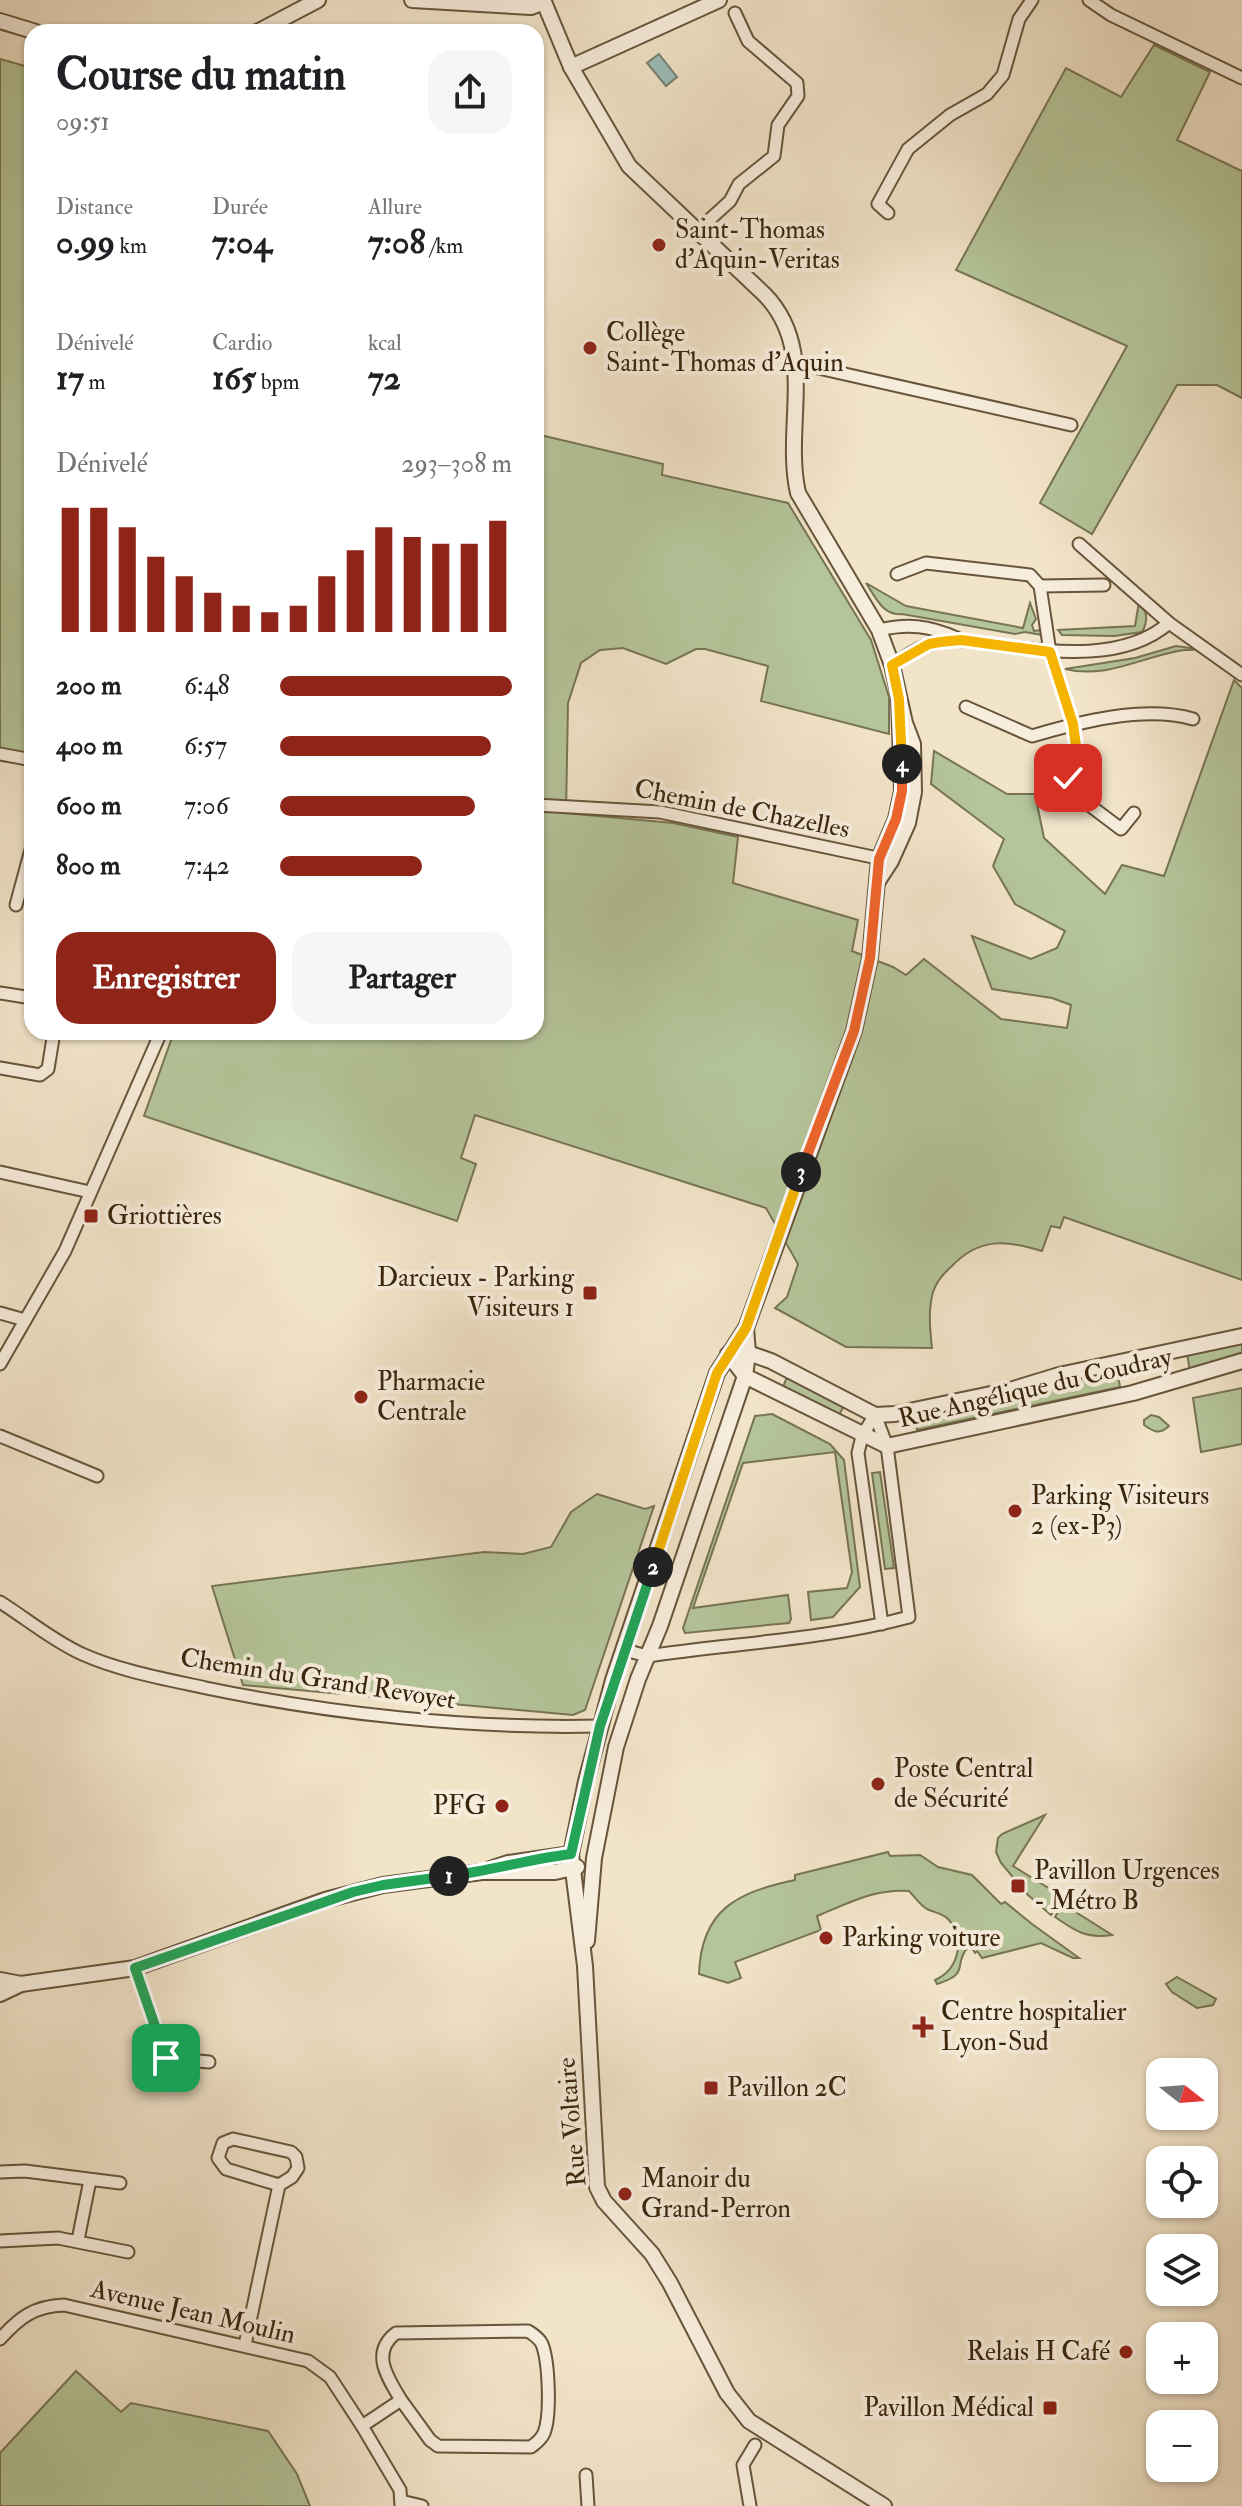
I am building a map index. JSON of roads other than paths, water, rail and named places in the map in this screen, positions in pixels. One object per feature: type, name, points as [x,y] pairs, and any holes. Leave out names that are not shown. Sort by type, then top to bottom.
[{"type":"street","points":[[272,24],[318,0]]},
{"type":"street","points":[[412,0],[531,7],[544,1],[571,67],[629,166],[776,308],[791,341],[796,363],[793,470],[798,493],[879,630],[892,665],[913,744],[914,792],[908,823],[885,860],[878,881],[870,958],[854,1031],[746,1328]]},
{"type":"street","points":[[571,67],[719,0]]},
{"type":"street","points":[[888,213],[878,204],[908,149],[950,115],[987,94],[1003,75],[1019,19],[1032,0]]},
{"type":"street","points":[[1089,0],[1111,15],[1242,78]]},
{"type":"street","points":[[697,231],[730,201],[739,184],[774,156],[778,125],[798,96],[797,83],[748,41],[735,13]]},
{"type":"street","points":[[0,21],[24,28]]},
{"type":"street","points":[[796,363],[1071,425]]},
{"type":"street","points":[[1079,544],[1169,623],[1242,675]]},
{"type":"street","points":[[897,574],[926,563],[1030,575],[1040,586],[1050,652],[1073,724],[1076,746],[1068,778],[1072,792],[1121,829],[1134,813]]},
{"type":"street","points":[[1040,586],[1104,585]]},
{"type":"street","points":[[892,665],[929,644],[961,640],[1050,652],[1132,646],[1153,637],[1169,623]]},
{"type":"street","points":[[879,630],[910,624],[936,629],[961,640]]},
{"type":"street","points":[[966,707],[1032,736],[1084,720],[1174,714],[1193,719]]},
{"type":"street","points":[[0,754],[24,758]]},
{"type":"street","name":"Chemin de Chazelles","points":[[544,805],[660,812],[885,860]]},
{"type":"street","points":[[16,905],[24,876]]},
{"type":"street","points":[[0,993],[24,997]]},
{"type":"street","points":[[0,1068],[40,1075],[48,1069],[53,1040]]},
{"type":"street","points":[[0,1364],[65,1251],[157,1040]]},
{"type":"street","points":[[0,1172],[90,1192]]},
{"type":"street","points":[[0,1313],[25,1320]]},
{"type":"street","name":"Rue Voltaire","points":[[585,1966],[594,1858],[616,1747],[745,1376],[748,1353],[746,1328]]},
{"type":"street","name":"Rue Voltaire","points":[[746,1328],[717,1373],[600,1726],[571,1854],[585,1966],[597,2187],[604,2201],[652,2254],[727,2393],[749,2421],[884,2506]]},
{"type":"street","name":"Rue Angélique du Coudray","points":[[728,1354],[748,1353],[771,1361],[875,1415],[895,1414],[996,1393],[1059,1375],[1242,1336]]},
{"type":"street","name":"Rue Angélique du Coudray","points":[[728,1354],[745,1376],[887,1446],[1133,1393],[1242,1361]]},
{"type":"street","points":[[875,1415],[862,1436],[858,1453],[882,1624]]},
{"type":"street","points":[[625,1650],[647,1656],[807,1637],[909,1617],[887,1446],[875,1415]]},
{"type":"street","points":[[0,1436],[97,1476]]},
{"type":"street","name":"Chemin du Grand Revoyet","points":[[0,1602],[82,1654],[106,1663],[228,1692],[460,1723],[532,1727],[600,1726]]},
{"type":"street","points":[[482,1872],[508,1863],[571,1854]]},
{"type":"street","points":[[0,1994],[21,1984],[135,1968],[353,1892],[383,1885],[482,1872],[571,1870],[594,1858]]},
{"type":"street","points":[[135,1968],[166,2058],[209,2062]]},
{"type":"street","points":[[0,1980],[21,1984]]},
{"type":"street","points":[[245,2345],[279,2185],[292,2177],[298,2168],[296,2157],[291,2152],[233,2139],[223,2143],[218,2158],[226,2169],[279,2185]]},
{"type":"street","points":[[0,2172],[25,2171],[120,2183]]},
{"type":"street","points":[[78,2240],[90,2180]]},
{"type":"street","points":[[0,2241],[58,2238],[128,2252]]},
{"type":"street","name":"Avenue Jean Moulin","points":[[0,2339],[33,2310],[48,2305],[64,2305],[308,2361],[330,2377],[362,2426],[400,2490],[401,2504]]},
{"type":"street","points":[[528,2331],[538,2337],[543,2347],[547,2387],[546,2425],[542,2438],[531,2447],[438,2446],[430,2440],[401,2400],[384,2371],[382,2354],[388,2339],[396,2333],[528,2331]]},
{"type":"street","points":[[362,2426],[401,2400]]},
{"type":"street","points":[[750,2506],[743,2465],[755,2445]]},
{"type":"street","points":[[586,2475],[588,2506]]},
{"type":"street","points":[[401,2504],[422,2506]]},
{"type":"water","points":[[659,54],[677,77],[666,86],[647,63]]},
{"type":"place","name":"Saint-Thomas d'Aquin-Veritas","points":[[659,245]]},
{"type":"place","name":"Collège Saint-Thomas d'Aquin","points":[[590,348]]},
{"type":"place","name":"Griottières","points":[[91,1216]]},
{"type":"place","name":"Darcieux - Parking Visiteurs 1","points":[[590,1293]]},
{"type":"place","name":"Pharmacie Centrale","points":[[361,1397]]},
{"type":"place","name":"Parking Visiteurs 2 (ex-P3)","points":[[1015,1511]]},
{"type":"place","name":"Poste Central de Sécurité","points":[[878,1784]]},
{"type":"place","name":"PFG","points":[[502,1806]]},
{"type":"place","name":"Pavillon Urgences - Métro B","points":[[1018,1886]]},
{"type":"place","name":"Parking voiture","points":[[826,1938]]},
{"type":"place","name":"Centre hospitalier Lyon-Sud","points":[[923,2027]]},
{"type":"place","name":"Pavillon 2C","points":[[711,2088]]},
{"type":"place","name":"Manoir du Grand-Perron","points":[[625,2194]]},
{"type":"place","name":"Relais H Café","points":[[1126,2352]]},
{"type":"place","name":"Pavillon Médical","points":[[1050,2408]]}]
